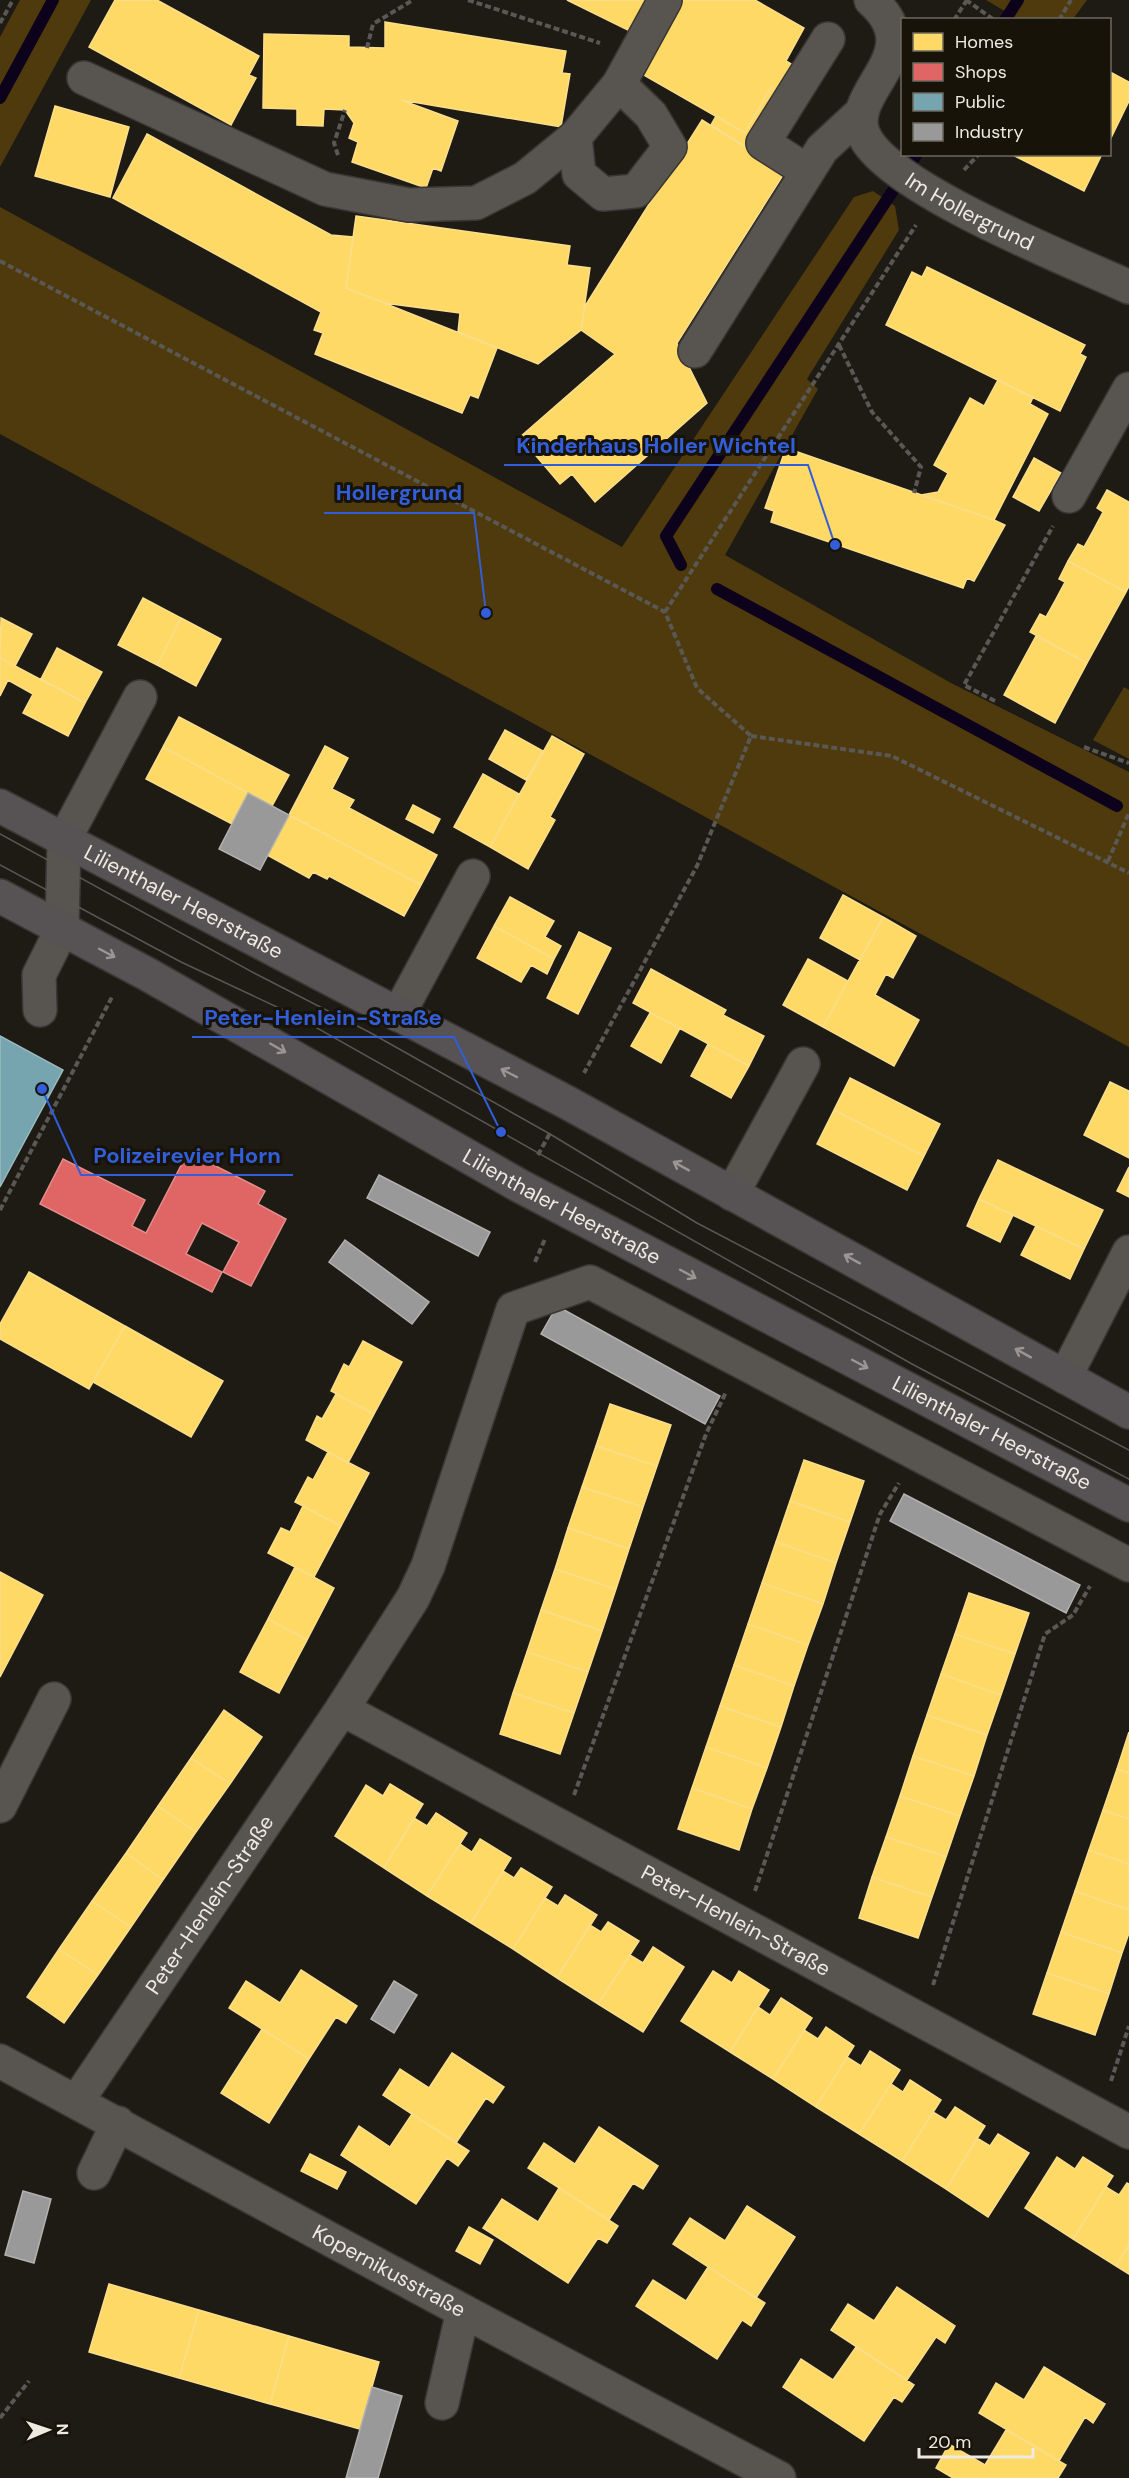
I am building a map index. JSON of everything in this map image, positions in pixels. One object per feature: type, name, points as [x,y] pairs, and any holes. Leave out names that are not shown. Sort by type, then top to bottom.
[{"type":"main road","name":"Lilienthaler Heerstraße","points":[[0,806],[567,1103],[1129,1412]]},
{"type":"main road","name":"Lilienthaler Heerstraße","points":[[0,896],[147,974],[520,1186],[1129,1505]]},
{"type":"street","points":[[84,78],[325,189],[410,205],[476,203],[525,178],[575,137],[626,70],[665,0]]},
{"type":"street","points":[[695,351],[807,171],[822,149],[862,112],[890,60],[893,35],[887,14],[871,0]]},
{"type":"street","points":[[807,171],[763,143],[828,39]]},
{"type":"street","points":[[575,137],[579,174],[603,194],[636,190],[670,147],[626,70]]},
{"type":"street","name":"Im Hollergrund","points":[[862,112],[862,132],[871,148],[888,165],[970,214],[1129,287]]},
{"type":"street","points":[[1069,496],[1129,388]]},
{"type":"street","points":[[40,1010],[39,975],[62,929],[64,840],[140,697]]},
{"type":"street","points":[[399,1015],[473,876]]},
{"type":"street","points":[[732,1194],[803,1064]]},
{"type":"street","points":[[1065,1377],[1129,1252]]},
{"type":"street","name":"Peter-Henlein-Straße","points":[[77,2102],[342,1709],[413,1598],[428,1566],[513,1309],[590,1282],[741,1363]]},
{"type":"street","points":[[741,1363],[1118,1559]]},
{"type":"street","points":[[0,1806],[54,1699]]},
{"type":"street","name":"Peter-Henlein-Straße","points":[[342,1709],[1129,2132]]},
{"type":"street","name":"Kopernikusstraße","points":[[0,2061],[463,2311],[779,2478]]},
{"type":"street","points":[[94,2173],[118,2123]]},
{"type":"street","points":[[442,2403],[463,2311]]},
{"type":"path","points":[[0,23],[13,0]]},
{"type":"path","points":[[367,48],[373,24],[413,0]]},
{"type":"path","points":[[468,0],[591,39],[626,70]]},
{"type":"path","points":[[955,18],[967,0],[991,18]]},
{"type":"path","points":[[1060,18],[1071,0]]},
{"type":"path","points":[[343,192],[345,174],[334,143],[345,110]]},
{"type":"path","points":[[665,612],[839,345],[927,189]]},
{"type":"path","points":[[0,261],[665,612],[697,688],[751,736],[892,756],[1129,873]]},
{"type":"path","points":[[839,345],[872,412],[921,467],[914,493]]},
{"type":"path","points":[[995,701],[964,685],[1069,496]]},
{"type":"path","points":[[579,1082],[697,866],[751,736]]},
{"type":"path","points":[[1084,747],[1129,763]]},
{"type":"path","points":[[1108,861],[1129,813]]},
{"type":"path","points":[[0,1210],[114,994]]},
{"type":"path","points":[[536,1159],[554,1126]]},
{"type":"path","points":[[562,1829],[706,1434],[741,1363]]},
{"type":"path","points":[[743,1926],[880,1514],[916,1455]]},
{"type":"path","points":[[922,2020],[1045,1634],[1073,1615],[1118,1559]]},
{"type":"path","points":[[1100,2116],[1129,2026]]},
{"type":"path","points":[[0,2418],[29,2381]]},
{"type":"shaded area","points":[[20,0],[91,0],[0,167],[0,37]]},
{"type":"shaded area","points":[[986,0],[1087,0],[1074,18],[1016,18]]},
{"type":"shaded area","points":[[873,191],[895,206],[899,230],[807,379],[818,389],[725,555],[951,683],[1129,772],[1129,1047],[0,434],[0,207],[622,547],[854,197]]},
{"type":"shaded area","points":[[1124,687],[1129,690],[1129,759],[1093,740]]},
{"type":"building: Homes","points":[[115,0],[157,0],[259,56],[249,75],[256,78],[231,125],[89,47]]},
{"type":"building: Homes","points":[[567,0],[653,0],[636,34]]},
{"type":"building: Homes","points":[[675,0],[755,0],[804,28],[786,61],[793,65],[777,91],[771,87],[745,133],[635,70]]},
{"type":"building: Homes","points":[[385,22],[566,51],[562,73],[570,74],[561,127],[401,100],[458,121],[441,171],[433,168],[426,188],[352,162],[358,142],[349,138],[354,123],[345,110],[324,109],[323,126],[297,125],[297,109],[263,108],[264,34],[349,36],[349,47],[385,48]]},
{"type":"building: Homes","points":[[1111,73],[1129,82],[1129,101],[1111,138]]},
{"type":"building: Homes","points":[[771,87],[777,91],[746,147],[711,125],[716,116],[745,133]]},
{"type":"building: Homes","points":[[55,106],[129,127],[110,197],[35,176]]},
{"type":"building: Homes","points":[[702,120],[785,172],[677,343],[707,403],[595,502],[572,474],[560,484],[520,437],[615,354],[581,330],[585,306]]},
{"type":"building: Homes","points":[[147,134],[331,235],[353,237],[346,288],[497,348],[478,398],[470,395],[462,413],[315,354],[323,333],[314,330],[321,312],[113,198]]},
{"type":"building: Homes","points":[[1015,156],[1101,156],[1084,191]]},
{"type":"building: Homes","points":[[356,216],[570,246],[567,265],[590,268],[581,330],[538,364],[458,332],[460,313],[384,303],[346,288]]},
{"type":"building: Homes","points":[[927,267],[1085,345],[1080,354],[1086,357],[1060,411],[886,325],[912,272],[922,277]]},
{"type":"building: Homes","points":[[998,380],[1033,397],[1030,404],[1048,414],[994,520],[921,495],[938,492],[948,473],[934,465],[970,398],[984,406]]},
{"type":"building: Homes","points":[[786,448],[1005,525],[974,581],[967,578],[963,588],[771,522],[774,511],[765,508]]},
{"type":"building: Homes","points":[[1034,458],[1061,473],[1039,511],[1013,497]]},
{"type":"building: Homes","points":[[1107,490],[1129,502],[1129,586],[1126,592],[1068,561],[1078,544],[1084,547],[1094,529],[1103,512],[1097,508]]},
{"type":"building: Homes","points":[[1068,561],[1126,592],[1087,663],[1030,632],[1040,614],[1046,617],[1056,599],[1065,582],[1059,579]]},
{"type":"building: Homes","points":[[143,598],[181,618],[157,665],[118,645]]},
{"type":"building: Homes","points":[[1,618],[32,634],[15,666],[0,658]]},
{"type":"building: Homes","points":[[181,618],[221,639],[196,686],[157,665]]},
{"type":"building: Homes","points":[[1036,636],[1087,663],[1055,723],[1004,695]]},
{"type":"building: Homes","points":[[57,648],[102,672],[85,703],[41,679]]},
{"type":"building: Homes","points":[[0,658],[85,703],[68,736],[23,713],[33,694],[8,680],[0,696]]},
{"type":"building: Homes","points":[[179,717],[289,775],[272,806],[163,747]]},
{"type":"building: Homes","points":[[505,730],[543,751],[526,780],[489,759]]},
{"type":"building: Homes","points":[[552,736],[584,754],[550,817],[555,820],[528,869],[490,847]]},
{"type":"building: Homes","points":[[325,746],[348,758],[332,789],[354,800],[349,808],[437,855],[421,885],[289,815]]},
{"type":"building: Homes","points":[[163,747],[248,793],[232,824],[146,779]]},
{"type":"building: Homes","points":[[483,774],[519,794],[490,847],[454,827]]},
{"type":"building: Homes","points":[[413,805],[440,819],[433,833],[406,819]]},
{"type":"building: Homes","points":[[289,815],[421,885],[404,916],[329,876],[327,879],[313,872],[309,878],[267,855]]},
{"type":"building: Homes","points":[[843,895],[883,917],[860,960],[820,938]]},
{"type":"building: Homes","points":[[510,897],[554,921],[545,937],[561,946],[554,959],[494,926]]},
{"type":"building: Homes","points":[[883,917],[916,936],[893,978],[886,974],[875,995],[919,1020],[894,1066],[823,1027]]},
{"type":"building: Homes","points":[[494,926],[554,959],[547,974],[531,965],[521,982],[477,958]]},
{"type":"building: Homes","points":[[579,932],[611,948],[578,1014],[547,998]]},
{"type":"building: Homes","points":[[808,959],[848,981],[823,1027],[783,1005]]},
{"type":"building: Homes","points":[[651,969],[726,1010],[723,1015],[764,1036],[749,1066],[633,1003]]},
{"type":"building: Homes","points":[[650,1013],[680,1028],[661,1063],[631,1046]]},
{"type":"building: Homes","points":[[708,1044],[749,1066],[731,1098],[691,1076]]},
{"type":"building: Homes","points":[[850,1078],[940,1124],[924,1156],[834,1110]]},
{"type":"building: Homes","points":[[1110,1082],[1129,1091],[1129,1158],[1084,1135]]},
{"type":"building: Homes","points":[[834,1110],[924,1156],[907,1190],[817,1144]]},
{"type":"building: Homes","points":[[998,1160],[1103,1210],[1084,1249],[979,1199]]},
{"type":"building: Homes","points":[[1129,1167],[1129,1197],[1117,1191]]},
{"type":"building: Homes","points":[[979,1199],[1013,1215],[1000,1242],[967,1226]]},
{"type":"building: Homes","points":[[1036,1226],[1084,1249],[1070,1279],[1021,1255]]},
{"type":"building: Homes","points":[[29,1272],[125,1326],[89,1389],[0,1339],[0,1324]]},
{"type":"building: Homes","points":[[125,1326],[223,1381],[191,1437],[93,1382]]},
{"type":"building: Homes","points":[[363,1341],[402,1362],[374,1414],[331,1391],[344,1364],[349,1367]]},
{"type":"building: Homes","points":[[336,1394],[374,1414],[348,1463],[306,1440],[317,1416],[322,1419]]},
{"type":"building: Homes","points":[[610,1404],[671,1425],[657,1466],[596,1446]]},
{"type":"building: Homes","points":[[596,1446],[657,1466],[643,1507],[582,1487]]},
{"type":"building: Homes","points":[[328,1452],[369,1473],[341,1526],[295,1502],[308,1477],[313,1480]]},
{"type":"building: Homes","points":[[804,1460],[864,1481],[850,1522],[790,1501]]},
{"type":"building: Homes","points":[[582,1487],[643,1507],[629,1549],[568,1528]]},
{"type":"building: Homes","points":[[790,1501],[850,1522],[836,1563],[776,1542]]},
{"type":"building: Homes","points":[[303,1506],[341,1526],[314,1577],[268,1553],[281,1528],[290,1532]]},
{"type":"building: Homes","points":[[568,1528],[629,1549],[616,1589],[555,1569]]},
{"type":"building: Homes","points":[[776,1542],[836,1563],[823,1604],[762,1583]]},
{"type":"building: Homes","points":[[295,1567],[334,1588],[307,1640],[268,1619]]},
{"type":"building: Homes","points":[[555,1569],[616,1589],[602,1631],[541,1610]]},
{"type":"building: Homes","points":[[0,1572],[43,1595],[0,1677]]},
{"type":"building: Homes","points":[[762,1583],[823,1604],[808,1645],[748,1624]]},
{"type":"building: Homes","points":[[969,1593],[1029,1613],[1015,1654],[955,1634]]},
{"type":"building: Homes","points":[[541,1610],[602,1631],[588,1672],[527,1652]]},
{"type":"building: Homes","points":[[268,1619],[307,1640],[279,1693],[240,1672]]},
{"type":"building: Homes","points":[[748,1624],[808,1645],[794,1686],[734,1665]]},
{"type":"building: Homes","points":[[955,1634],[1015,1654],[1001,1695],[941,1674]]},
{"type":"building: Homes","points":[[527,1652],[588,1672],[574,1713],[513,1693]]},
{"type":"building: Homes","points":[[734,1665],[794,1686],[781,1727],[720,1706]]},
{"type":"building: Homes","points":[[941,1674],[1001,1695],[987,1735],[927,1715]]},
{"type":"building: Homes","points":[[513,1693],[574,1713],[560,1754],[500,1734]]},
{"type":"building: Homes","points":[[720,1706],[781,1727],[767,1768],[706,1747]]},
{"type":"building: Homes","points":[[224,1710],[262,1737],[230,1784],[191,1758]]},
{"type":"building: Homes","points":[[927,1715],[987,1735],[974,1776],[913,1756]]},
{"type":"building: Homes","points":[[1129,1732],[1129,1773],[1117,1769]]},
{"type":"building: Homes","points":[[706,1747],[767,1768],[752,1809],[692,1788]]},
{"type":"building: Homes","points":[[913,1756],[974,1776],[960,1816],[900,1796]]},
{"type":"building: Homes","points":[[191,1758],[230,1784],[196,1832],[158,1806]]},
{"type":"building: Homes","points":[[1117,1769],[1129,1773],[1129,1819],[1103,1810]]},
{"type":"building: Homes","points":[[390,1784],[423,1804],[384,1868],[335,1836],[366,1785],[383,1796]]},
{"type":"building: Homes","points":[[692,1788],[752,1809],[739,1850],[678,1829]]},
{"type":"building: Homes","points":[[900,1796],[960,1816],[946,1857],[886,1837]]},
{"type":"building: Homes","points":[[158,1806],[196,1832],[163,1880],[126,1853]]},
{"type":"building: Homes","points":[[1103,1810],[1129,1819],[1129,1864],[1089,1850]]},
{"type":"building: Homes","points":[[436,1813],[467,1833],[427,1896],[384,1868],[414,1818],[427,1826]]},
{"type":"building: Homes","points":[[886,1837],[946,1857],[932,1897],[872,1877]]},
{"type":"building: Homes","points":[[480,1839],[511,1858],[471,1923],[427,1896],[460,1844],[472,1852]]},
{"type":"building: Homes","points":[[1089,1850],[1129,1864],[1129,1910],[1075,1891]]},
{"type":"building: Homes","points":[[126,1853],[163,1880],[131,1927],[92,1901]]},
{"type":"building: Homes","points":[[521,1868],[552,1887],[513,1949],[471,1923],[503,1871],[514,1878]]},
{"type":"building: Homes","points":[[872,1877],[932,1897],[918,1938],[859,1918]]},
{"type":"building: Homes","points":[[1075,1891],[1129,1910],[1129,1933],[1122,1953],[1061,1932]]},
{"type":"building: Homes","points":[[565,1895],[597,1915],[557,1978],[513,1949],[545,1898],[558,1906]]},
{"type":"building: Homes","points":[[92,1901],[131,1927],[98,1975],[59,1949]]},
{"type":"building: Homes","points":[[608,1922],[639,1941],[598,2004],[557,1978],[590,1925],[601,1932]]},
{"type":"building: Homes","points":[[1061,1932],[1122,1953],[1109,1994],[1047,1973]]},
{"type":"building: Homes","points":[[653,1947],[684,1967],[643,2032],[598,2004],[630,1955],[643,1963]]},
{"type":"building: Homes","points":[[59,1949],[98,1975],[64,2023],[27,1997]]},
{"type":"building: Homes","points":[[301,1970],[357,2006],[346,2023],[336,2017],[309,2059],[229,2008],[246,1981],[280,2003]]},
{"type":"building: Homes","points":[[713,1971],[732,1983],[739,1971],[769,1990],[730,2052],[681,2021]]},
{"type":"building: Homes","points":[[1047,1973],[1109,1994],[1095,2035],[1033,2014]]},
{"type":"building: Homes","points":[[781,1998],[812,2018],[773,2079],[730,2052],[758,2007],[770,2015]]},
{"type":"building: Homes","points":[[826,2027],[854,2046],[816,2107],[773,2079],[804,2030],[818,2039]]},
{"type":"building: Homes","points":[[262,2029],[309,2059],[269,2123],[221,2093]]},
{"type":"building: Homes","points":[[870,2051],[900,2070],[859,2134],[816,2107],[847,2057],[861,2066]]},
{"type":"building: Homes","points":[[452,2053],[504,2087],[493,2103],[486,2098],[456,2143],[383,2095],[400,2069],[429,2088]]},
{"type":"building: Homes","points":[[910,2080],[941,2100],[902,2161],[859,2134],[891,2084],[903,2092]]},
{"type":"building: Homes","points":[[955,2107],[985,2126],[946,2189],[902,2161],[933,2112],[946,2120]]},
{"type":"building: Homes","points":[[412,2114],[469,2151],[458,2166],[447,2158],[416,2204],[341,2155],[359,2126],[390,2147]]},
{"type":"building: Homes","points":[[599,2127],[658,2166],[643,2189],[633,2183],[609,2220],[528,2168],[544,2143],[575,2164]]},
{"type":"building: Homes","points":[[998,2134],[1029,2153],[988,2217],[946,2189],[977,2138],[990,2146]]},
{"type":"building: Homes","points":[[310,2154],[346,2172],[337,2189],[301,2171]]},
{"type":"building: Homes","points":[[1057,2157],[1075,2169],[1083,2157],[1113,2176],[1073,2239],[1025,2208]]},
{"type":"building: Homes","points":[[1127,2183],[1129,2184],[1129,2245],[1116,2266],[1073,2239],[1106,2187],[1119,2195]]},
{"type":"building: Homes","points":[[559,2188],[618,2226],[607,2243],[598,2238],[568,2283],[483,2228],[502,2199],[538,2222]]},
{"type":"building: Homes","points":[[747,2206],[795,2237],[756,2298],[673,2244],[690,2218],[725,2241]]},
{"type":"building: Homes","points":[[469,2227],[493,2240],[480,2264],[456,2251]]},
{"type":"building: Homes","points":[[1129,2245],[1129,2274],[1116,2266]]},
{"type":"building: Homes","points":[[708,2267],[765,2303],[751,2326],[742,2320],[717,2359],[636,2306],[653,2280],[686,2301]]},
{"type":"building: Homes","points":[[109,2284],[199,2310],[179,2378],[89,2352]]},
{"type":"building: Homes","points":[[897,2287],[955,2326],[945,2343],[936,2337],[907,2380],[831,2330],[848,2304],[874,2321]]},
{"type":"building: Homes","points":[[199,2310],[289,2336],[270,2404],[179,2378]]},
{"type":"building: Homes","points":[[289,2336],[379,2362],[360,2429],[270,2404]]},
{"type":"building: Homes","points":[[856,2347],[914,2385],[902,2402],[894,2397],[864,2441],[783,2387],[801,2359],[833,2380]]},
{"type":"building: Homes","points":[[1044,2367],[1105,2404],[1093,2423],[1085,2417],[1059,2461],[979,2413],[996,2383],[1024,2400]]},
{"type":"building: Homes","points":[[1006,2430],[1066,2465],[1058,2478],[953,2478],[936,2468],[949,2444],[985,2465]]},
{"type":"building: Shops","points":[[188,1152],[265,1191],[258,1204],[286,1219],[251,1286],[223,1272],[239,1242],[202,1223],[186,1254],[222,1272],[212,1292],[40,1204],[63,1159],[145,1200],[132,1226],[146,1233]]},
{"type":"building: Public","points":[[0,1036],[63,1070],[0,1187]]},
{"type":"building: Industry","points":[[248,793],[289,815],[260,870],[219,849]]},
{"type":"building: Industry","points":[[379,1175],[490,1232],[478,1256],[367,1198]]},
{"type":"building: Industry","points":[[345,1240],[429,1302],[412,1324],[329,1262]]},
{"type":"building: Industry","points":[[557,1306],[720,1396],[705,1424],[541,1334]]},
{"type":"building: Industry","points":[[904,1494],[1080,1585],[1066,1613],[890,1521]]},
{"type":"building: Industry","points":[[394,1981],[417,1995],[394,2033],[371,2019]]},
{"type":"building: Industry","points":[[23,2191],[51,2199],[34,2263],[5,2255]]},
{"type":"building: Industry","points":[[372,2387],[402,2396],[378,2478],[346,2478]]},
{"type":"waterway","points":[[0,98],[53,0]]},
{"type":"waterway","points":[[1006,18],[1018,0]]},
{"type":"waterway","points":[[681,565],[666,536],[916,156]]},
{"type":"waterway","points":[[717,589],[1117,806]]},
{"type":"tram line","points":[[0,834],[256,974],[369,1032],[550,1134],[697,1223],[1129,1450]]},
{"type":"tram line","points":[[0,865],[181,962],[294,1015],[912,1364],[1129,1479]]},
{"type":"place","name":"Kinderhaus Holler Wichtel","points":[[835,545]]},
{"type":"place","name":"Hollergrund","points":[[486,613]]},
{"type":"place","name":"Polizeirevier Horn","points":[[42,1089]]},
{"type":"place","name":"Peter-Henlein-Straße","points":[[501,1132]]}]
